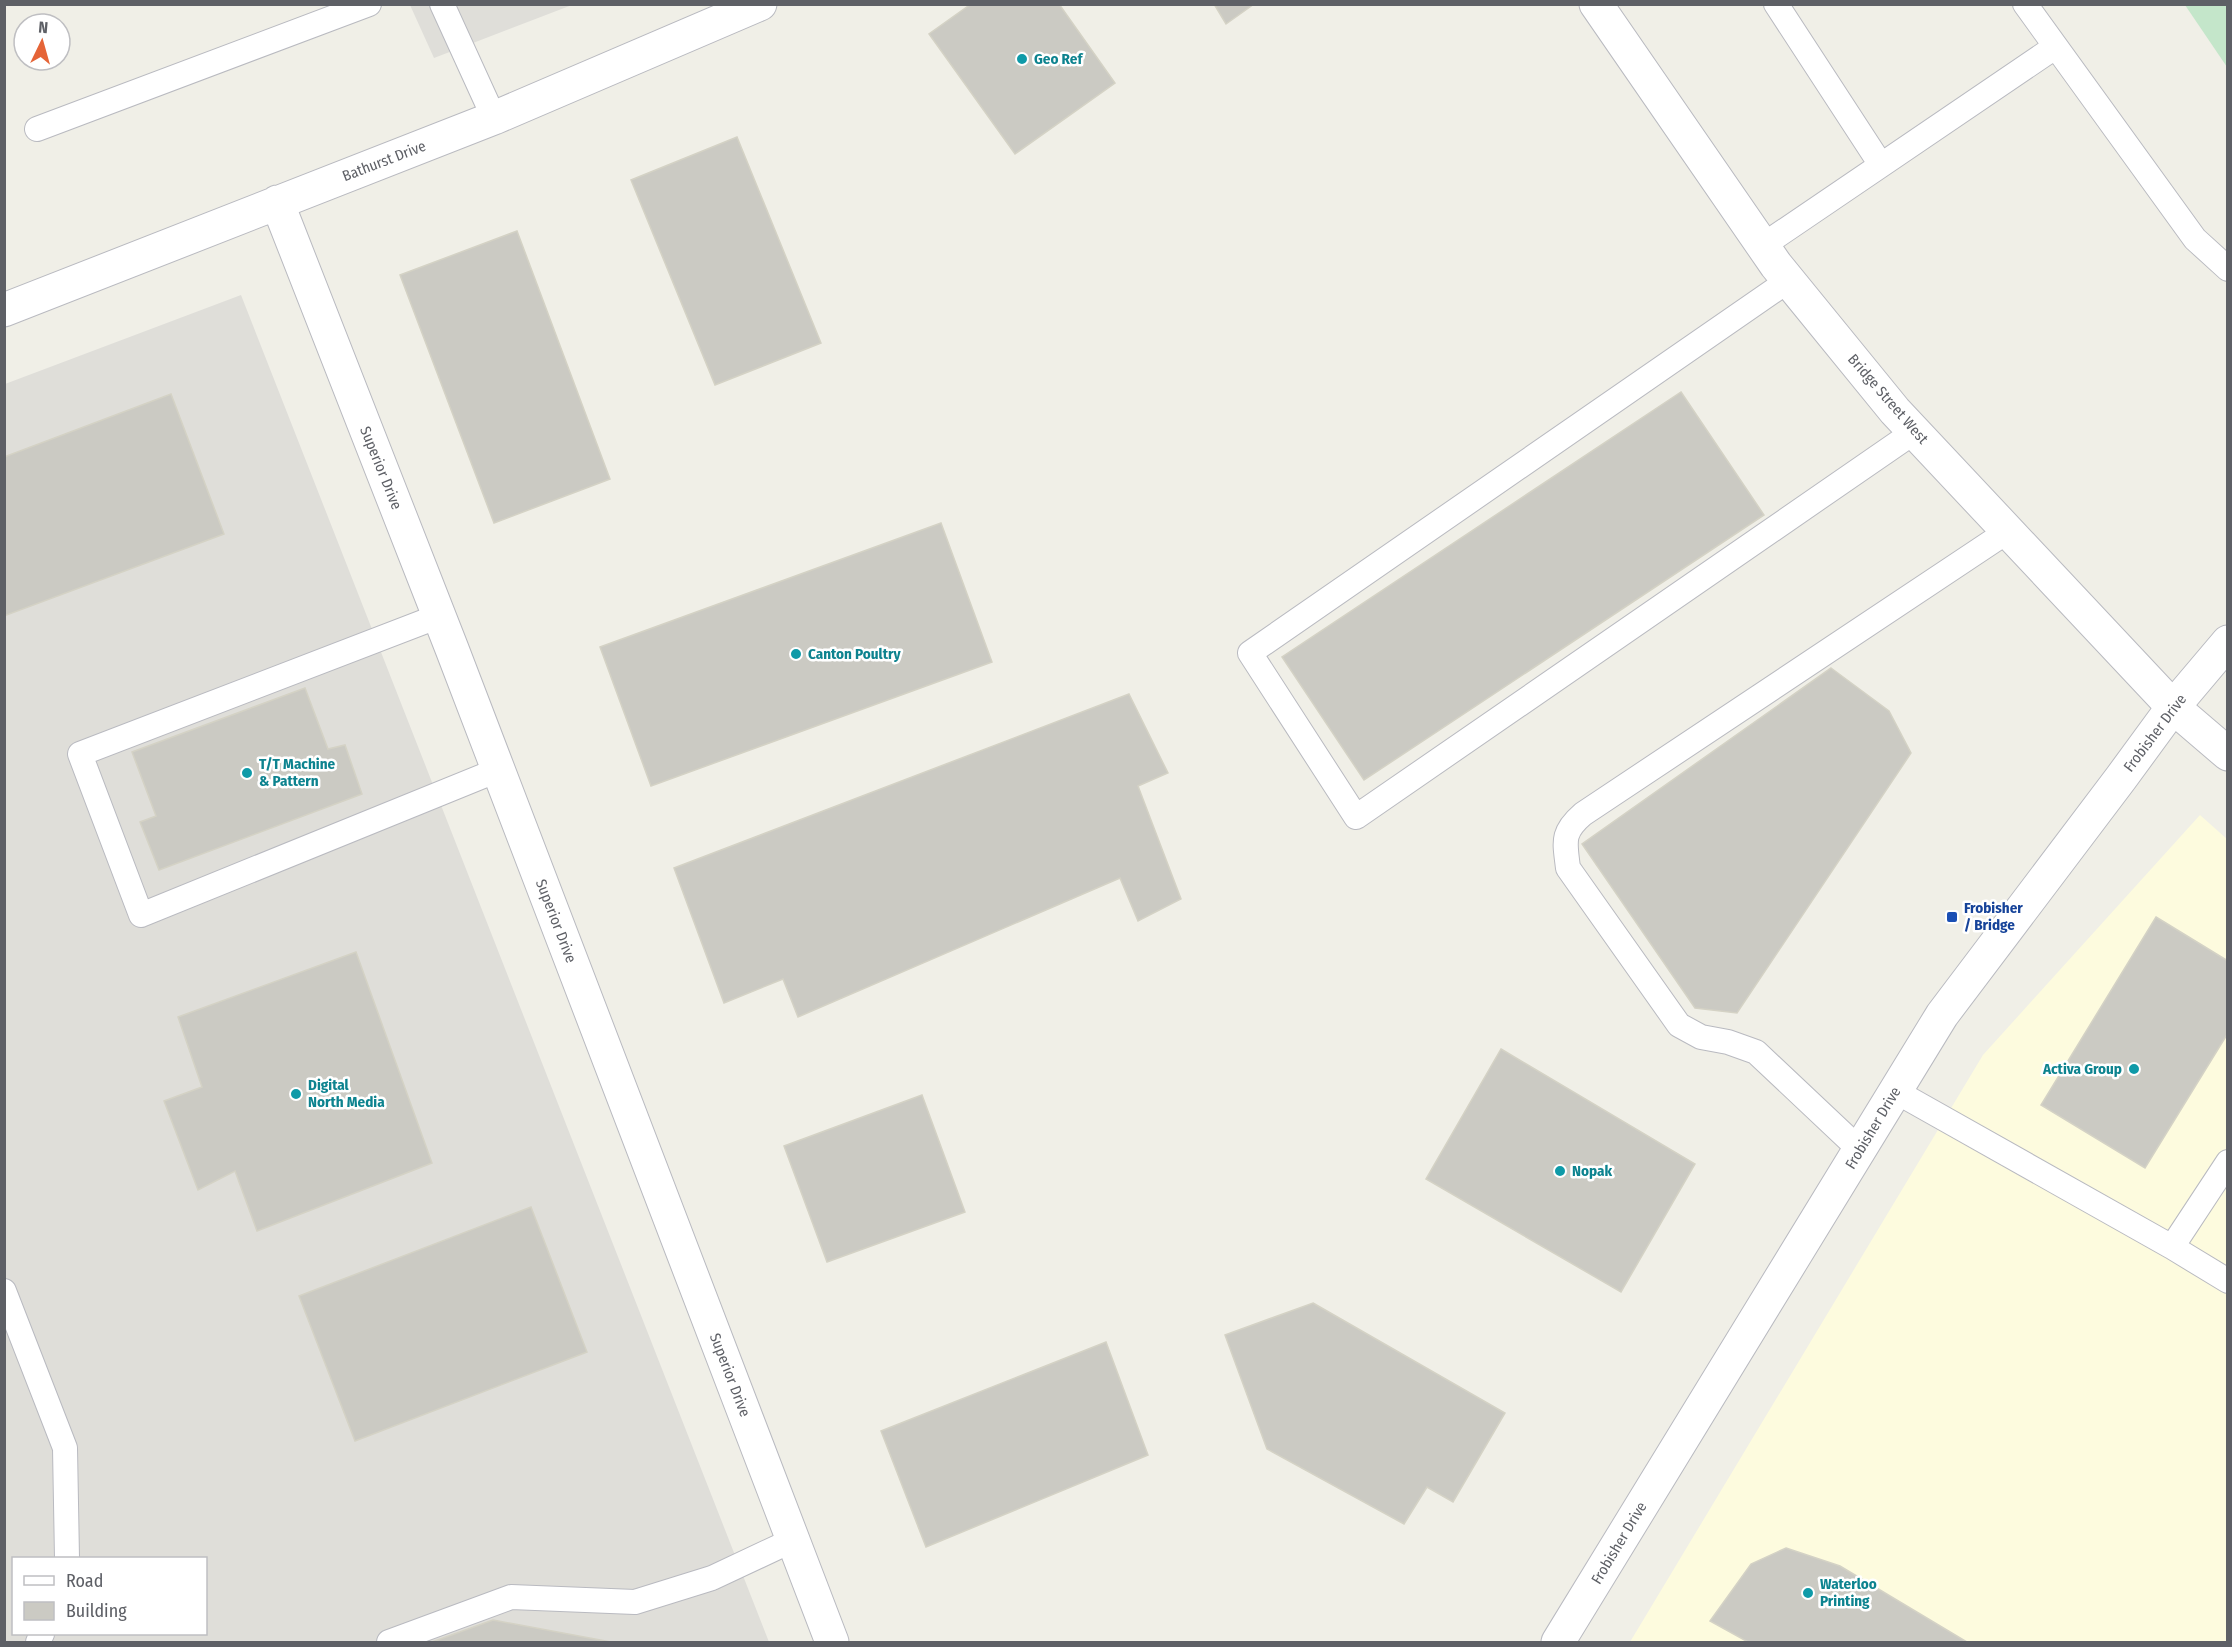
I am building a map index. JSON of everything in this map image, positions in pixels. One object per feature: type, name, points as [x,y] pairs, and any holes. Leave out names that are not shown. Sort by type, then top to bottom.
[{"type":"street","name":"Bathurst Drive","points":[[4,310],[494,118],[759,4]]},
{"type":"street","name":"Bridge Street West","points":[[1596,4],[1762,246],[1895,411],[2173,707],[2228,754]]},
{"type":"street","name":"Superior Drive","points":[[277,202],[439,616],[832,1642]]},
{"type":"street","name":"Frobisher Drive","points":[[1558,1642],[1942,1015],[2173,707],[2228,642]]},
{"type":"lane","points":[[38,129],[369,4]]},
{"type":"lane","points":[[442,4],[494,118]]},
{"type":"lane","points":[[1776,4],[1881,165]]},
{"type":"lane","points":[[2025,4],[2195,239],[2228,269]]},
{"type":"lane","points":[[1762,246],[2055,47]]},
{"type":"lane","points":[[1789,280],[1250,652],[1356,817],[1914,432]]},
{"type":"lane","points":[[1860,1149],[1756,1052],[1728,1041],[1701,1037],[1680,1025],[1568,868],[1565,842],[1570,825],[1583,814],[2008,531]]},
{"type":"lane","points":[[439,616],[80,754],[141,915],[498,770]]},
{"type":"lane","points":[[1895,1091],[2228,1281]]},
{"type":"lane","points":[[2172,1247],[2228,1162]]},
{"type":"lane","points":[[4,1291],[13,1336],[65,1448],[67,1557]]},
{"type":"lane","points":[[389,1642],[511,1597],[635,1602],[712,1578],[792,1540]]},
{"type":"shaded area","points":[[410,5],[572,5],[434,58]]},
{"type":"shaded area","points":[[241,295],[769,1642],[5,1642],[5,384]]},
{"type":"shaded area","points":[[2200,815],[2228,840],[2227,1642],[1630,1642],[1983,1055]]},
{"type":"green space","points":[[2185,5],[2227,5],[2227,67]]},
{"type":"building","name":"Geo Ref","points":[[971,4],[1059,4],[1115,83],[1015,154],[929,34]]},
{"type":"building","points":[[1214,4],[1254,4],[1226,24]]},
{"type":"building","points":[[737,137],[821,343],[715,385],[631,180]]},
{"type":"building","points":[[517,231],[610,479],[494,523],[400,275]]},
{"type":"building","points":[[1681,392],[1764,515],[1364,780],[1282,657]]},
{"type":"building","points":[[171,394],[224,534],[4,616],[4,457]]},
{"type":"building","name":"Canton Poultry","points":[[941,523],[992,662],[651,786],[600,647]]},
{"type":"building","points":[[1831,668],[1889,711],[1911,753],[1737,1013],[1695,1008],[1582,844]]},
{"type":"building","name":"T/T Machine & Pattern","points":[[305,688],[328,749],[345,745],[362,794],[159,870],[140,822],[156,816],[132,752]]},
{"type":"building","points":[[1129,694],[1168,773],[1138,786],[1181,899],[1138,921],[1120,878],[798,1017],[783,979],[724,1003],[674,868]]},
{"type":"building","name":"Activa Group","points":[[2156,917],[2228,961],[2228,1033],[2145,1168],[2041,1105]]},
{"type":"building","name":"Digital North Media","points":[[356,952],[432,1163],[257,1231],[235,1171],[198,1190],[164,1101],[202,1087],[178,1017]]},
{"type":"building","name":"Nopak","points":[[1501,1049],[1695,1164],[1621,1292],[1426,1179]]},
{"type":"building","points":[[922,1095],[965,1212],[827,1262],[784,1146]]},
{"type":"building","points":[[531,1207],[587,1352],[355,1441],[299,1296]]},
{"type":"building","points":[[1313,1303],[1505,1413],[1453,1502],[1427,1487],[1404,1524],[1267,1449],[1225,1335]]},
{"type":"building","points":[[1106,1342],[1148,1455],[926,1547],[881,1431]]},
{"type":"building","name":"Waterloo Printing","points":[[1786,1548],[1840,1566],[1967,1642],[1748,1642],[1710,1621],[1751,1564]]},
{"type":"building","points":[[493,1620],[611,1642],[432,1642]]},
{"type":"place","name":"Geo Ref","points":[[1022,59]]},
{"type":"place","name":"Canton Poultry","points":[[796,654]]},
{"type":"place","name":"T/T Machine & Pattern","points":[[247,773]]},
{"type":"place","name":"Frobisher / Bridge","points":[[1952,917]]},
{"type":"place","name":"Activa Group","points":[[2134,1069]]},
{"type":"place","name":"Digital North Media","points":[[296,1094]]},
{"type":"place","name":"Nopak","points":[[1560,1171]]},
{"type":"place","name":"Waterloo Printing","points":[[1808,1593]]}]
